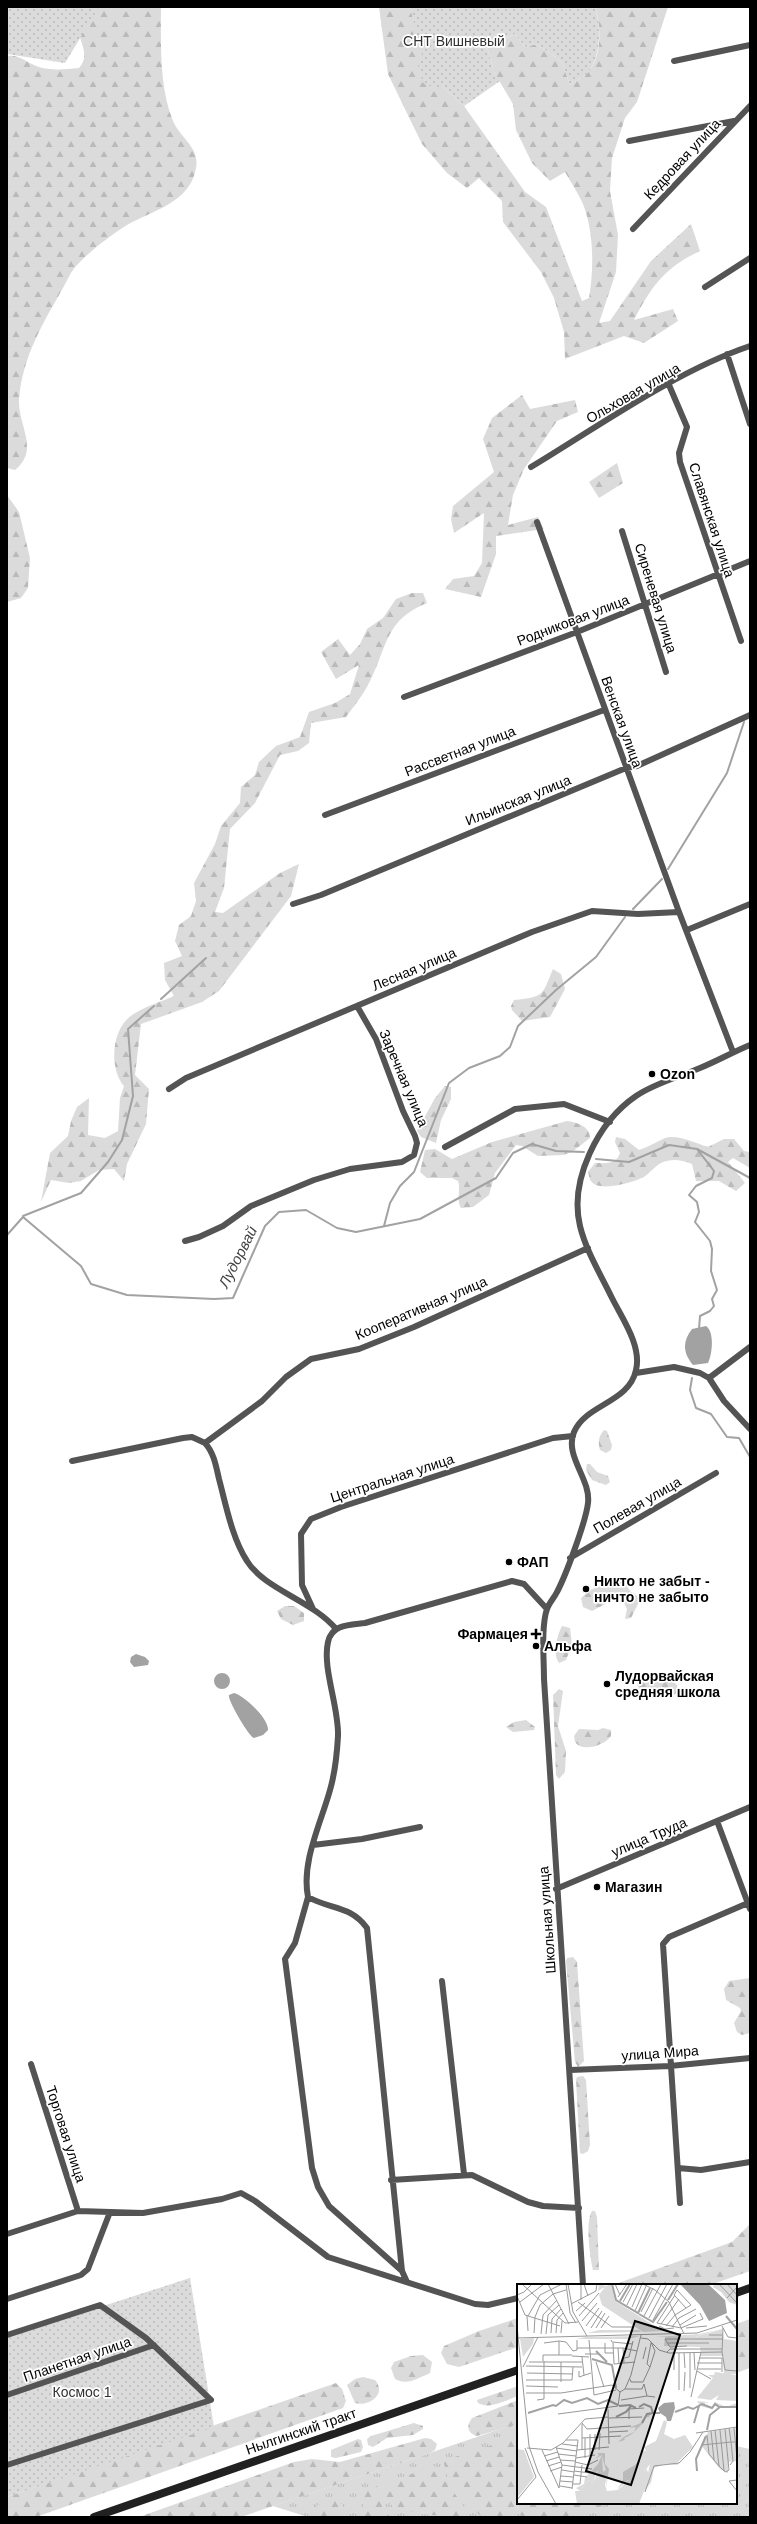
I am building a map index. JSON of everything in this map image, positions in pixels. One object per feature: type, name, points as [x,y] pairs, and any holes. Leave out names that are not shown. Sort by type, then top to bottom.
[{"type":"main road","points":[[737,2293],[750,2288]]},
{"type":"main road","name":"Нылгинский тракт","points":[[94,2517],[517,2370]]},
{"type":"street","points":[[674,60],[750,45]]},
{"type":"street","name":"Кедровая улица","points":[[633,229],[734,121],[750,106]]},
{"type":"street","points":[[629,141],[734,121]]},
{"type":"street","points":[[705,287],[750,258]]},
{"type":"street","name":"Ольховая улица","points":[[531,467],[668,385],[727,354],[750,346]]},
{"type":"street","points":[[727,354],[750,424]]},
{"type":"street","name":"Славянская улица","points":[[668,385],[687,427],[679,453],[680,462],[741,640]]},
{"type":"street","name":"Венская улица","points":[[537,522],[678,912],[687,930],[733,1052]]},
{"type":"street","name":"Сиреневая улица","points":[[622,531],[666,672]]},
{"type":"street","name":"Родниковая улица","points":[[404,697],[578,632],[718,576],[750,561]]},
{"type":"street","name":"Рассветная улица","points":[[325,815],[604,710]]},
{"type":"street","name":"Ильинская улица","points":[[293,904],[396,865],[626,768],[644,763],[750,715]]},
{"type":"street","points":[[687,930],[750,904]]},
{"type":"street","name":"Лесная улица","points":[[169,1089],[186,1078],[532,932],[592,911],[638,914],[678,912]]},
{"type":"street","name":"Заречная улица","points":[[185,1240],[199,1237],[222,1226],[251,1206],[314,1180],[350,1169],[402,1162],[414,1155],[417,1143],[415,1136],[403,1111],[376,1039],[357,1006]]},
{"type":"street","points":[[402,2272],[329,2206],[318,2187],[312,2168],[285,1958],[295,1943],[308,1897],[306,1887],[313,1845],[331,1789],[337,1756],[337,1715],[327,1649],[328,1642],[336,1629],[345,1624],[365,1623],[512,1581],[524,1584],[547,1609],[558,1592],[587,1510],[588,1498],[586,1486],[574,1454],[573,1436],[581,1421],[627,1389],[636,1373],[638,1361],[634,1345],[588,1248],[580,1224],[578,1202],[582,1172],[587,1160],[610,1122],[637,1095],[750,1045]]},
{"type":"street","points":[[445,1147],[515,1109],[564,1104],[610,1122]]},
{"type":"street","name":"Кооперативная улица","points":[[205,1443],[262,1401],[286,1377],[310,1359],[359,1349],[414,1327],[588,1248]]},
{"type":"street","points":[[709,1378],[750,1347]]},
{"type":"street","points":[[636,1373],[674,1367],[700,1373],[709,1378],[724,1401],[750,1429]]},
{"type":"street","name":"Центральная улица","points":[[313,1608],[302,1585],[300,1545],[301,1534],[311,1519],[341,1506],[554,1438],[573,1436]]},
{"type":"street","points":[[72,1461],[177,1439],[192,1437],[205,1443],[212,1454],[229,1513],[247,1561],[268,1581],[313,1608],[336,1629]]},
{"type":"street","name":"Полевая улица","points":[[570,1558],[716,1473]]},
{"type":"street","name":"Школьная улица","points":[[547,1609],[544,1679],[556,1889],[570,2070],[583,2284]]},
{"type":"street","name":"улица Труда","points":[[556,1889],[750,1808]]},
{"type":"street","points":[[680,2203],[663,1944],[669,1937],[749,1906],[717,1821]]},
{"type":"street","points":[[313,1845],[362,1839],[420,1827]]},
{"type":"street","points":[[308,1897],[323,1905],[344,1909],[358,1916],[367,1928],[391,2180],[402,2272],[407,2282]]},
{"type":"street","points":[[442,1981],[464,2174]]},
{"type":"street","name":"улица Мира","points":[[570,2070],[670,2066],[750,2058]]},
{"type":"street","name":"Торговая улица","points":[[31,2064],[78,2211]]},
{"type":"street","points":[[678,2168],[701,2170],[750,2162]]},
{"type":"street","points":[[391,2180],[464,2174],[483,2179],[528,2202],[543,2206],[579,2208]]},
{"type":"street","points":[[7,2234],[78,2211],[143,2213],[222,2199],[240,2193],[255,2201],[328,2257],[481,2306],[517,2298]]},
{"type":"street","points":[[7,2299],[81,2275],[88,2269],[110,2212]]},
{"type":"street","points":[[7,2335],[100,2305],[154,2345],[211,2400],[7,2465]]},
{"type":"street","name":"Планетная улица","points":[[7,2395],[154,2345]]},
{"type":"green space","points":[[7,7],[99,7],[65,63],[7,54]]},
{"type":"green space","points":[[80,7],[161,7],[162,65],[168,108],[176,127],[195,154],[196,168],[192,180],[186,190],[178,197],[159,210],[127,225],[115,233],[77,265],[71,273],[41,328],[24,370],[19,400],[27,446],[26,454],[22,462],[15,470],[7,468],[7,56],[15,56],[39,67],[49,69],[79,68],[83,63],[84,57],[83,46],[77,23]]},
{"type":"green space","points":[[379,7],[410,7],[432,87],[443,87],[464,106],[525,192],[546,207],[582,301],[589,298],[592,275],[591,238],[587,215],[583,204],[565,172],[550,181],[532,163],[516,130],[513,104],[494,72],[487,47],[515,34],[525,47],[537,44],[562,62],[570,85],[588,72],[597,56],[599,31],[595,7],[668,7],[637,102],[625,118],[612,158],[610,191],[618,235],[616,272],[599,323],[610,321],[651,261],[691,224],[700,251],[677,264],[660,279],[634,320],[673,309],[678,321],[644,343],[624,336],[565,359],[564,332],[554,298],[541,272],[503,222],[502,201],[479,178],[467,188],[447,173],[422,144],[388,74]]},
{"type":"green space","name":"СНТ Вишневый","points":[[410,7],[595,7],[599,31],[598,48],[594,63],[590,70],[570,85],[562,62],[537,44],[525,47],[515,34],[487,47],[494,72],[500,81],[464,106],[443,87],[432,87],[423,83],[417,63],[422,55]]},
{"type":"green space","points":[[522,395],[530,409],[575,400],[578,412],[557,421],[524,469],[513,495],[508,525],[538,517],[544,529],[496,536],[496,554],[481,597],[445,589],[453,579],[474,576],[482,563],[484,513],[454,533],[451,519],[453,506],[494,472],[483,439],[492,418]]},
{"type":"green space","points":[[617,463],[623,483],[599,498],[589,482]]},
{"type":"green space","points":[[7,495],[19,512],[30,558],[28,588],[21,598],[7,602]]},
{"type":"green space","points":[[412,593],[423,593],[427,603],[403,617],[395,626],[385,645],[368,686],[346,717],[311,723],[309,743],[298,751],[280,755],[255,803],[230,829],[224,888],[215,912],[223,913],[280,873],[299,864],[291,896],[219,991],[202,1002],[141,1024],[135,1075],[149,1089],[146,1124],[127,1164],[124,1181],[114,1169],[99,1170],[81,1181],[69,1183],[51,1180],[41,1202],[50,1153],[68,1136],[71,1121],[77,1107],[89,1098],[88,1135],[105,1138],[118,1131],[120,1098],[124,1086],[119,1079],[114,1060],[116,1039],[125,1021],[132,1015],[174,996],[165,980],[164,963],[182,956],[175,941],[179,925],[191,916],[196,901],[194,883],[215,844],[221,826],[240,803],[241,787],[255,775],[259,762],[276,746],[300,737],[309,712],[335,703],[350,694],[359,665],[336,679],[321,652],[338,639],[350,655],[360,644],[367,629],[383,618],[396,599]]},
{"type":"green space","points":[[553,969],[561,974],[565,989],[550,1017],[522,1021],[512,1010],[511,1006],[514,1000],[532,997],[541,993],[547,984]]},
{"type":"green space","points":[[445,1086],[451,1087],[451,1099],[441,1120],[436,1143],[421,1137],[417,1131],[435,1098]]},
{"type":"green space","points":[[567,1121],[582,1125],[588,1130],[590,1138],[572,1152],[563,1155],[538,1156],[522,1146],[516,1145],[495,1173],[489,1195],[473,1207],[461,1208],[459,1202],[458,1181],[452,1178],[427,1178],[420,1172],[425,1150],[435,1149],[452,1159],[492,1142]]},
{"type":"green space","points":[[616,1137],[625,1139],[639,1150],[670,1137],[675,1137],[708,1147],[724,1139],[734,1139],[744,1151],[750,1152],[750,1168],[733,1158],[728,1162],[745,1183],[736,1191],[719,1181],[696,1181],[692,1164],[676,1160],[669,1160],[661,1163],[644,1177],[632,1181],[608,1186],[595,1184],[590,1180],[588,1172],[595,1163],[616,1160],[620,1153],[615,1142]]},
{"type":"green space","points":[[604,1430],[607,1431],[612,1445],[611,1450],[606,1453],[600,1450],[599,1444],[600,1437]]},
{"type":"green space","points":[[587,1464],[590,1464],[597,1472],[608,1476],[610,1482],[606,1485],[592,1480],[586,1470]]},
{"type":"green space","points":[[615,1581],[624,1582],[631,1592],[641,1598],[631,1618],[625,1619],[627,1609],[622,1599],[609,1602],[592,1611],[583,1607],[581,1598],[590,1590]]},
{"type":"green space","points":[[285,1606],[294,1606],[304,1613],[304,1621],[293,1625],[281,1619],[277,1611]]},
{"type":"green space","points":[[562,1626],[570,1628],[572,1645],[566,1660],[559,1663],[556,1650],[558,1635]]},
{"type":"green space","points":[[646,1674],[657,1679],[672,1680],[677,1685],[678,1691],[670,1696],[657,1689],[642,1692],[637,1685],[638,1678]]},
{"type":"green space","points":[[559,1689],[563,1691],[558,1726],[566,1751],[565,1772],[559,1779],[556,1775],[553,1695]]},
{"type":"green space","points":[[526,1720],[535,1727],[534,1730],[513,1732],[506,1727],[514,1722]]},
{"type":"green space","points":[[603,1728],[611,1730],[611,1736],[599,1745],[583,1747],[575,1742],[574,1736],[579,1729],[598,1730]]},
{"type":"green space","points":[[573,1957],[577,1962],[584,2061],[578,2067],[575,2062],[566,1961],[567,1958]]},
{"type":"green space","points":[[750,1978],[750,2033],[742,2035],[737,2032],[734,2023],[741,2011],[740,2008],[726,2000],[724,1989],[729,1981]]},
{"type":"green space","points":[[583,2076],[586,2080],[590,2145],[588,2151],[583,2154],[580,2153],[576,2080],[577,2077]]},
{"type":"green space","points":[[592,2211],[595,2211],[597,2217],[599,2270],[593,2270],[590,2249],[588,2231]]},
{"type":"green space","points":[[750,2224],[750,2271],[713,2284],[616,2284],[732,2242]]},
{"type":"green space","name":"Космос 1","points":[[190,2278],[214,2427],[7,2497],[7,2337]]},
{"type":"green space","points":[[517,2318],[517,2347],[459,2367],[447,2364],[441,2353],[444,2346],[479,2331]]},
{"type":"green space","points":[[750,2319],[750,2368],[737,2373],[737,2324]]},
{"type":"green space","points":[[423,2355],[432,2362],[430,2373],[417,2379],[404,2382],[395,2379],[391,2368],[394,2362],[411,2356]]},
{"type":"green space","points":[[363,2377],[375,2380],[378,2385],[378,2394],[371,2401],[366,2403],[355,2403],[347,2385],[355,2379]]},
{"type":"green space","points":[[336,2383],[342,2389],[346,2401],[343,2408],[36,2517],[7,2517],[7,2497]]},
{"type":"green space","points":[[517,2386],[517,2396],[503,2402],[493,2405],[483,2405],[478,2403],[477,2400]]},
{"type":"green space","points":[[517,2400],[517,2424],[477,2436],[471,2433],[468,2429],[472,2418]]},
{"type":"green space","points":[[414,2423],[423,2426],[423,2429],[413,2435],[387,2438],[373,2447],[368,2445],[367,2439],[371,2436]]},
{"type":"green space","points":[[517,2423],[517,2504],[737,2504],[737,2446],[750,2449],[750,2517],[308,2517],[273,2506]]},
{"type":"green space","points":[[517,2437],[518,2504],[515,2517],[481,2517],[447,2476],[444,2463],[448,2459]]},
{"type":"green space","points":[[425,2438],[431,2439],[437,2444],[435,2450],[430,2453],[241,2517],[139,2517],[294,2462],[312,2459],[340,2462]]},
{"type":"green space","points":[[358,2439],[361,2440],[363,2447],[361,2452],[336,2458],[331,2457],[331,2450]]},
{"type":"green space","points":[[435,2466],[465,2508],[467,2517],[441,2516],[410,2512],[392,2506],[388,2501],[383,2486],[385,2483]]},
{"type":"green space","points":[[377,2486],[389,2516],[407,2517],[365,2517],[361,2494],[368,2488]]},
{"type":"green space","points":[[330,2501],[339,2501],[343,2506],[343,2517],[314,2517],[315,2506]]},
{"type":"green space","points":[[522,2504],[608,2504],[570,2517],[521,2517]]},
{"type":"shaded area","points":[[706,1326],[711,1333],[712,1338],[708,1363],[693,1365],[687,1356],[685,1343],[692,1329]]},
{"type":"shaded area","points":[[136,1654],[145,1657],[149,1661],[148,1665],[134,1667],[130,1662],[131,1657]]},
{"type":"shaded area","points":[[222,1673],[228,1675],[230,1681],[228,1687],[222,1689],[216,1687],[214,1681],[216,1675]]},
{"type":"shaded area","points":[[234,1693],[244,1698],[261,1714],[265,1720],[268,1730],[263,1735],[254,1738],[243,1725],[229,1698],[229,1695]]},
{"type":"waterway","points":[[668,869],[727,773],[744,722]]},
{"type":"waterway","points":[[633,909],[662,879]]},
{"type":"waterway","points":[[384,1226],[390,1203],[400,1186],[414,1172],[449,1083],[469,1068],[500,1056],[510,1047],[518,1026],[556,990],[596,957],[625,917]]},
{"type":"waterway","points":[[161,999],[206,958]]},
{"type":"waterway","points":[[23,1216],[81,1193],[108,1162],[122,1140],[133,1096],[128,1029],[154,1006]]},
{"type":"waterway","name":"Лудорвай","points":[[7,1235],[23,1217],[81,1266],[91,1284],[127,1295],[214,1299],[233,1298],[265,1226],[279,1212],[306,1210],[337,1228],[356,1232],[420,1219],[496,1178],[513,1153],[532,1144],[556,1151],[584,1152]]},
{"type":"waterway","name":"Лудорвай","points":[[596,1159],[629,1162],[669,1145],[697,1149],[750,1178]]},
{"type":"waterway","points":[[697,1149],[714,1171],[712,1178],[696,1186],[689,1195],[697,1202],[699,1212],[695,1222],[710,1241],[712,1249],[711,1271],[717,1290],[712,1299],[714,1306],[710,1311],[700,1316],[699,1329]]},
{"type":"waterway","points":[[692,1378],[690,1390],[696,1408],[711,1414],[727,1437],[739,1438],[750,1457]]},
{"type":"place","name":"Ozon","points":[[652,1074]]},
{"type":"place","name":"ФАП","points":[[509,1562]]},
{"type":"place","name":"Никто не забыт - ничто не забыто","points":[[586,1589]]},
{"type":"place","name":"Фармацея","points":[[536,1634]]},
{"type":"place","name":"Альфа","points":[[536,1646]]},
{"type":"place","name":"Лудорвайская средняя школа","points":[[607,1684]]},
{"type":"place","name":"Магазин","points":[[597,1887]]}]
